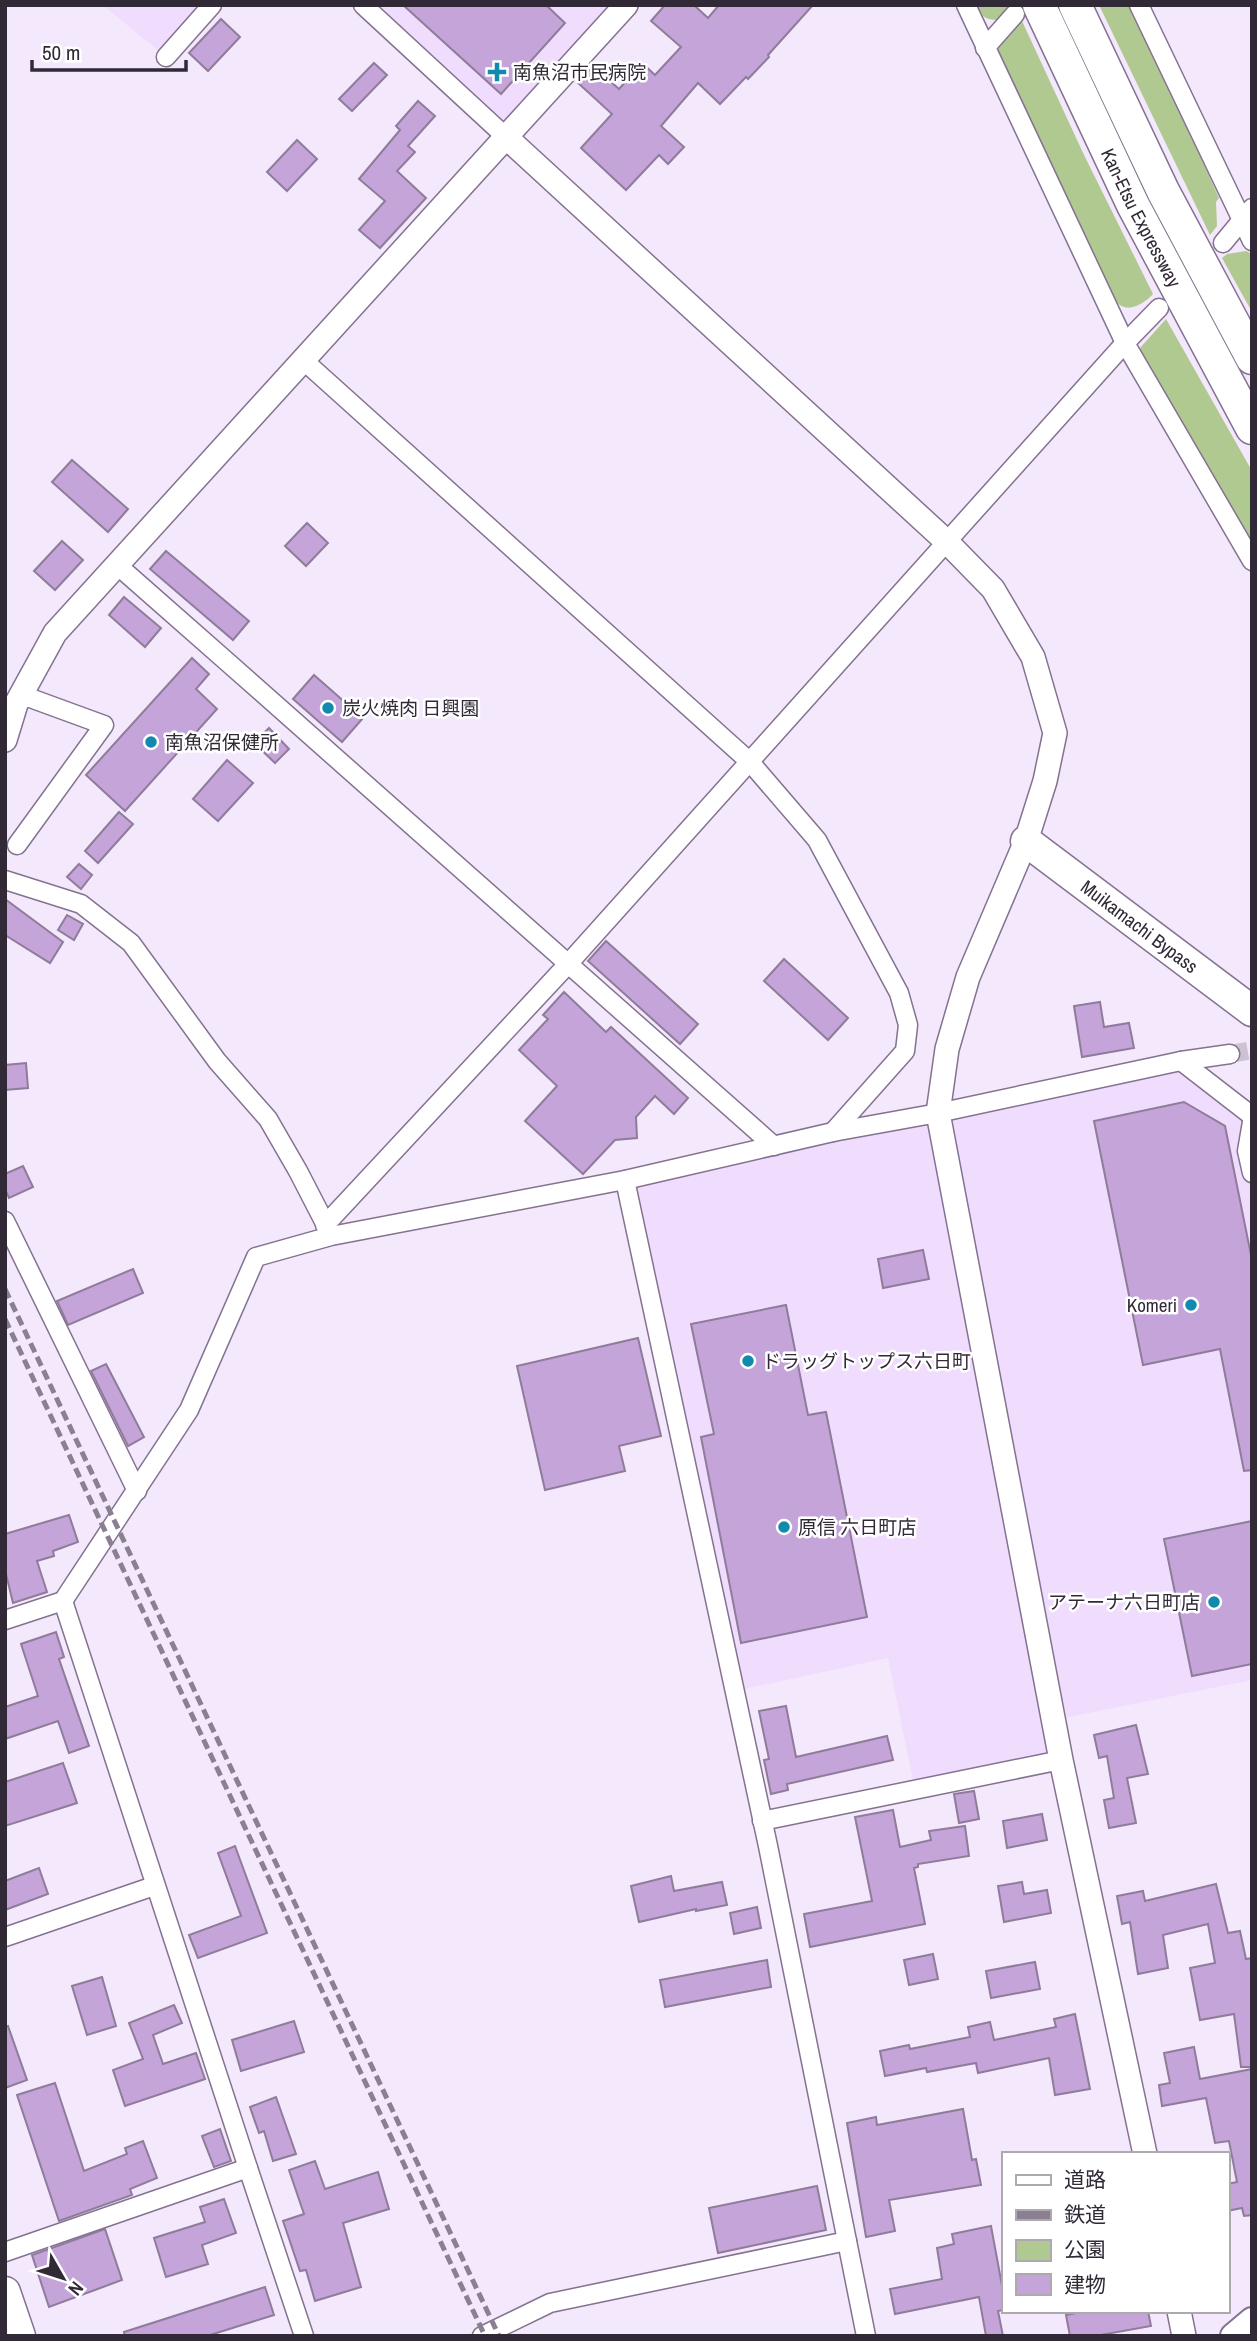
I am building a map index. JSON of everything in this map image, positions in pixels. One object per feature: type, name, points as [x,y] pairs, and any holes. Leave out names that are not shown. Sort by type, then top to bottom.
[{"type":"highway","name":"Kan-Etsu Expressway","points":[[1075,5],[1163,191],[1252,358]]},
{"type":"highway","name":"Kan-Etsu Expressway","points":[[1027,10],[1252,428]]},
{"type":"highway","name":"Muikamachi Bypass","points":[[1026,841],[1252,1011]]},
{"type":"highway","points":[[5,2292],[20,2336]]},
{"type":"main road","points":[[1233,2336],[1252,2320]]},
{"type":"street","points":[[166,57],[212,5]]},
{"type":"street","points":[[363,5],[947,542],[993,589],[1033,657],[1055,733],[1045,781],[1026,841],[968,977],[947,1049],[938,1113],[1061,1759],[1145,2152]]},
{"type":"street","points":[[5,740],[16,704],[55,633],[626,5]]},
{"type":"street","points":[[966,5],[1125,343],[1252,561]]},
{"type":"street","points":[[1139,5],[1246,214],[1252,241]]},
{"type":"street","points":[[985,48],[1027,10]]},
{"type":"street","points":[[1223,243],[1246,214]]},
{"type":"street","points":[[328,1231],[1159,308]]},
{"type":"street","points":[[302,359],[750,762],[817,840],[899,993],[908,1025],[905,1051],[833,1132]]},
{"type":"street","points":[[116,564],[774,1146]]},
{"type":"street","points":[[17,845],[104,725],[22,695]]},
{"type":"street","points":[[5,880],[81,904],[131,943],[217,1061],[268,1119],[328,1231]]},
{"type":"street","points":[[5,1620],[63,1601],[189,1410],[256,1257],[328,1231],[625,1180],[833,1132],[938,1113],[1181,1061],[1230,1054]]},
{"type":"street","points":[[1181,1061],[1252,1116]]},
{"type":"street","points":[[1252,1122],[1247,1151],[1252,1173]]},
{"type":"street","points":[[625,1180],[762,1821],[866,2336]]},
{"type":"street","points":[[5,1221],[137,1491]]},
{"type":"street","points":[[63,1601],[154,1886],[304,2336]]},
{"type":"street","points":[[762,1821],[1061,1759]]},
{"type":"street","points":[[5,1937],[154,1886]]},
{"type":"street","points":[[5,2252],[248,2168]]},
{"type":"street","points":[[482,2336],[550,2303],[847,2241]]},
{"type":"street","points":[[1179,2313],[1184,2336]]},
{"type":"shaded area","points":[[103,5],[217,5],[166,57]]},
{"type":"shaded area","name":"南魚沼市民病院","points":[[349,5],[626,5],[507,138]]},
{"type":"shaded area","points":[[1181,1061],[1252,1116],[1252,1680],[1054,1720],[1061,1760],[915,1790],[888,1658],[735,1691],[625,1180]]},
{"type":"green space","points":[[975,5],[1011,5],[999,20],[984,17]]},
{"type":"green space","points":[[1099,5],[1133,5],[1219,198],[1216,202],[1217,226],[1210,235]]},
{"type":"green space","points":[[1022,21],[1153,294],[1130,308],[1116,301],[998,57],[998,49]]},
{"type":"green space","points":[[1246,251],[1252,254],[1252,312],[1222,258],[1227,254]]},
{"type":"green space","points":[[1166,319],[1252,471],[1252,543],[1141,353],[1140,348]]},
{"type":"building","points":[[403,5],[546,5],[565,23],[501,94]]},
{"type":"building","points":[[665,5],[694,5],[708,18],[719,5],[813,5],[769,57],[720,104],[698,83],[661,126],[684,147],[668,164],[659,155],[626,190],[581,148],[612,114],[578,83],[593,66],[619,89],[642,63],[655,75],[681,47],[651,21]]},
{"type":"building","points":[[221,19],[240,37],[208,71],[189,53]]},
{"type":"building","points":[[374,63],[387,75],[352,111],[339,99]]},
{"type":"building","points":[[418,101],[435,116],[408,146],[415,152],[397,171],[426,198],[380,248],[359,230],[385,201],[359,179],[400,130],[396,126]]},
{"type":"building","points":[[297,140],[317,159],[287,191],[267,172]]},
{"type":"building","points":[[72,460],[128,509],[108,532],[52,482]]},
{"type":"building","points":[[307,523],[328,543],[306,566],[285,546]]},
{"type":"building","points":[[62,541],[83,560],[55,590],[34,571]]},
{"type":"building","points":[[166,551],[249,621],[233,640],[150,569]]},
{"type":"building","points":[[124,597],[161,628],[145,647],[109,615]]},
{"type":"building","name":"南魚沼保健所","points":[[192,658],[209,674],[196,689],[217,709],[125,811],[86,775]]},
{"type":"building","name":"炭火焼肉 日興園","points":[[314,675],[363,718],[342,742],[293,699]]},
{"type":"building","points":[[269,728],[289,749],[275,763],[254,743]]},
{"type":"building","points":[[227,760],[253,783],[218,821],[193,799]]},
{"type":"building","points":[[119,812],[133,824],[98,863],[85,851]]},
{"type":"building","points":[[79,864],[92,875],[81,889],[67,877]]},
{"type":"building","points":[[5,899],[63,942],[50,963],[5,935]]},
{"type":"building","points":[[67,915],[83,924],[74,940],[58,930]]},
{"type":"building","points":[[606,941],[698,1024],[680,1044],[588,961]]},
{"type":"building","points":[[784,959],[848,1018],[828,1040],[764,981]]},
{"type":"building","points":[[564,992],[606,1032],[611,1027],[688,1098],[674,1114],[655,1096],[636,1117],[637,1138],[615,1140],[583,1174],[525,1121],[557,1086],[519,1050],[548,1019],[543,1015]]},
{"type":"building","points":[[1100,1002],[1104,1027],[1129,1023],[1134,1048],[1082,1057],[1074,1006]]},
{"type":"building","points":[[26,1063],[28,1088],[5,1090],[5,1065]]},
{"type":"building","name":"Komeri","points":[[1184,1102],[1225,1126],[1252,1260],[1252,1470],[1244,1471],[1220,1349],[1143,1365],[1094,1121]]},
{"type":"building","points":[[23,1166],[33,1187],[9,1198],[5,1189],[5,1174]]},
{"type":"building","points":[[923,1250],[929,1279],[883,1288],[878,1259]]},
{"type":"building","points":[[133,1269],[143,1293],[68,1325],[57,1301]]},
{"type":"building","name":"原信 六日町店","points":[[786,1305],[808,1415],[826,1412],[867,1617],[741,1643],[701,1437],[714,1434],[691,1324]]},
{"type":"building","points":[[638,1338],[661,1436],[619,1446],[625,1471],[545,1490],[517,1366]]},
{"type":"building","points":[[106,1364],[144,1437],[128,1446],[91,1371]]},
{"type":"building","points":[[69,1515],[78,1542],[53,1551],[54,1556],[37,1561],[47,1592],[13,1603],[5,1570],[5,1534]]},
{"type":"building","name":"アテーナ六日町店","points":[[1252,1521],[1252,1664],[1192,1676],[1164,1539]]},
{"type":"building","points":[[56,1632],[64,1657],[59,1659],[89,1746],[69,1753],[58,1721],[5,1739],[5,1707],[38,1696],[21,1644]]},
{"type":"building","points":[[786,1706],[796,1757],[887,1736],[893,1760],[787,1784],[788,1790],[771,1794],[764,1760],[769,1759],[759,1711]]},
{"type":"building","points":[[1136,1725],[1148,1774],[1127,1778],[1136,1823],[1109,1828],[1104,1800],[1114,1798],[1107,1756],[1099,1758],[1094,1735]]},
{"type":"building","points":[[63,1763],[77,1803],[5,1826],[5,1782]]},
{"type":"building","points":[[974,1791],[979,1819],[959,1823],[954,1794]]},
{"type":"building","points":[[893,1810],[900,1847],[931,1840],[929,1831],[965,1826],[969,1856],[918,1864],[918,1867],[914,1868],[925,1924],[810,1947],[804,1914],[872,1901],[855,1817]]},
{"type":"building","points":[[1042,1814],[1047,1840],[1007,1848],[1003,1821]]},
{"type":"building","points":[[235,1846],[267,1933],[198,1958],[189,1935],[241,1916],[218,1853]]},
{"type":"building","points":[[39,1868],[48,1894],[5,1910],[5,1881]]},
{"type":"building","points":[[671,1876],[674,1891],[722,1882],[727,1905],[639,1922],[631,1886]]},
{"type":"building","points":[[1022,1882],[1024,1894],[1047,1890],[1051,1913],[1004,1922],[998,1886]]},
{"type":"building","points":[[1216,1884],[1228,1933],[1240,1931],[1246,1959],[1252,1958],[1252,2067],[1241,2067],[1234,2014],[1200,2020],[1190,1968],[1215,1963],[1208,1924],[1163,1935],[1168,1968],[1138,1974],[1130,1922],[1122,1924],[1117,1896],[1143,1891],[1145,1901]]},
{"type":"building","points":[[757,1907],[761,1928],[734,1934],[730,1913]]},
{"type":"building","points":[[933,1954],[938,1979],[909,1985],[904,1960]]},
{"type":"building","points":[[767,1960],[771,1987],[665,2007],[660,1980]]},
{"type":"building","points":[[1035,1962],[1040,1989],[991,1998],[986,1971]]},
{"type":"building","points":[[102,1977],[116,2026],[87,2035],[72,1986]]},
{"type":"building","points":[[174,2005],[182,2023],[153,2035],[163,2064],[196,2053],[205,2079],[125,2106],[113,2070],[143,2059],[129,2023]]},
{"type":"building","points":[[1075,2014],[1090,2089],[1055,2095],[1049,2058],[978,2073],[976,2063],[927,2072],[926,2068],[885,2076],[880,2051],[909,2045],[910,2049],[970,2037],[968,2027],[990,2022],[994,2040],[1056,2027],[1054,2019]]},
{"type":"building","points":[[294,2021],[304,2052],[241,2071],[232,2040]]},
{"type":"building","points":[[8,2026],[27,2080],[5,2088],[5,2027]]},
{"type":"building","points":[[1194,2047],[1200,2079],[1252,2069],[1252,2215],[1244,2216],[1242,2208],[1229,2211],[1229,2184],[1237,2182],[1229,2141],[1215,2143],[1206,2098],[1162,2106],[1159,2085],[1170,2083],[1164,2053]]},
{"type":"building","points":[[55,2083],[84,2171],[127,2154],[125,2148],[143,2141],[157,2178],[130,2189],[132,2195],[59,2221],[17,2095]]},
{"type":"building","points":[[276,2097],[296,2154],[273,2161],[264,2131],[259,2133],[250,2107]]},
{"type":"building","points":[[963,2109],[972,2160],[976,2159],[981,2185],[889,2200],[895,2231],[866,2237],[847,2123],[876,2117],[877,2125]]},
{"type":"building","points":[[220,2129],[231,2161],[214,2167],[202,2136]]},
{"type":"building","points":[[315,2161],[325,2189],[378,2172],[389,2209],[343,2223],[361,2287],[315,2301],[306,2270],[300,2271],[283,2221],[304,2214],[289,2170]]},
{"type":"building","points":[[817,2186],[826,2230],[718,2253],[709,2208]]},
{"type":"building","points":[[224,2199],[236,2233],[202,2245],[208,2264],[166,2277],[154,2238],[205,2222],[200,2207]]},
{"type":"building","points":[[991,2226],[1002,2286],[1002,2310],[998,2311],[1003,2336],[986,2336],[979,2297],[895,2314],[890,2289],[942,2279],[937,2248],[954,2244],[952,2234]]},
{"type":"building","points":[[105,2229],[122,2280],[49,2307],[32,2255]]},
{"type":"building","points":[[265,2287],[274,2315],[207,2336],[125,2336],[124,2332]]},
{"type":"building","points":[[1148,2313],[1151,2326],[1095,2336],[1070,2336],[1066,2315]]},
{"type":"tunnel","points":[[1230,1054],[1252,1050]]},
{"type":"railway","points":[[5,1289],[499,2336]]},
{"type":"railway","points":[[5,1319],[485,2336]]},
{"type":"place","name":"南魚沼市民病院","points":[[497,72]]},
{"type":"place","name":"炭火焼肉 日興園","points":[[328,708]]},
{"type":"place","name":"南魚沼保健所","points":[[151,742]]},
{"type":"place","name":"Komeri","points":[[1191,1305]]},
{"type":"place","name":"ドラッグトップス六日町","points":[[748,1361]]},
{"type":"place","name":"原信 六日町店","points":[[784,1527]]},
{"type":"place","name":"アテーナ六日町店","points":[[1214,1602]]}]
